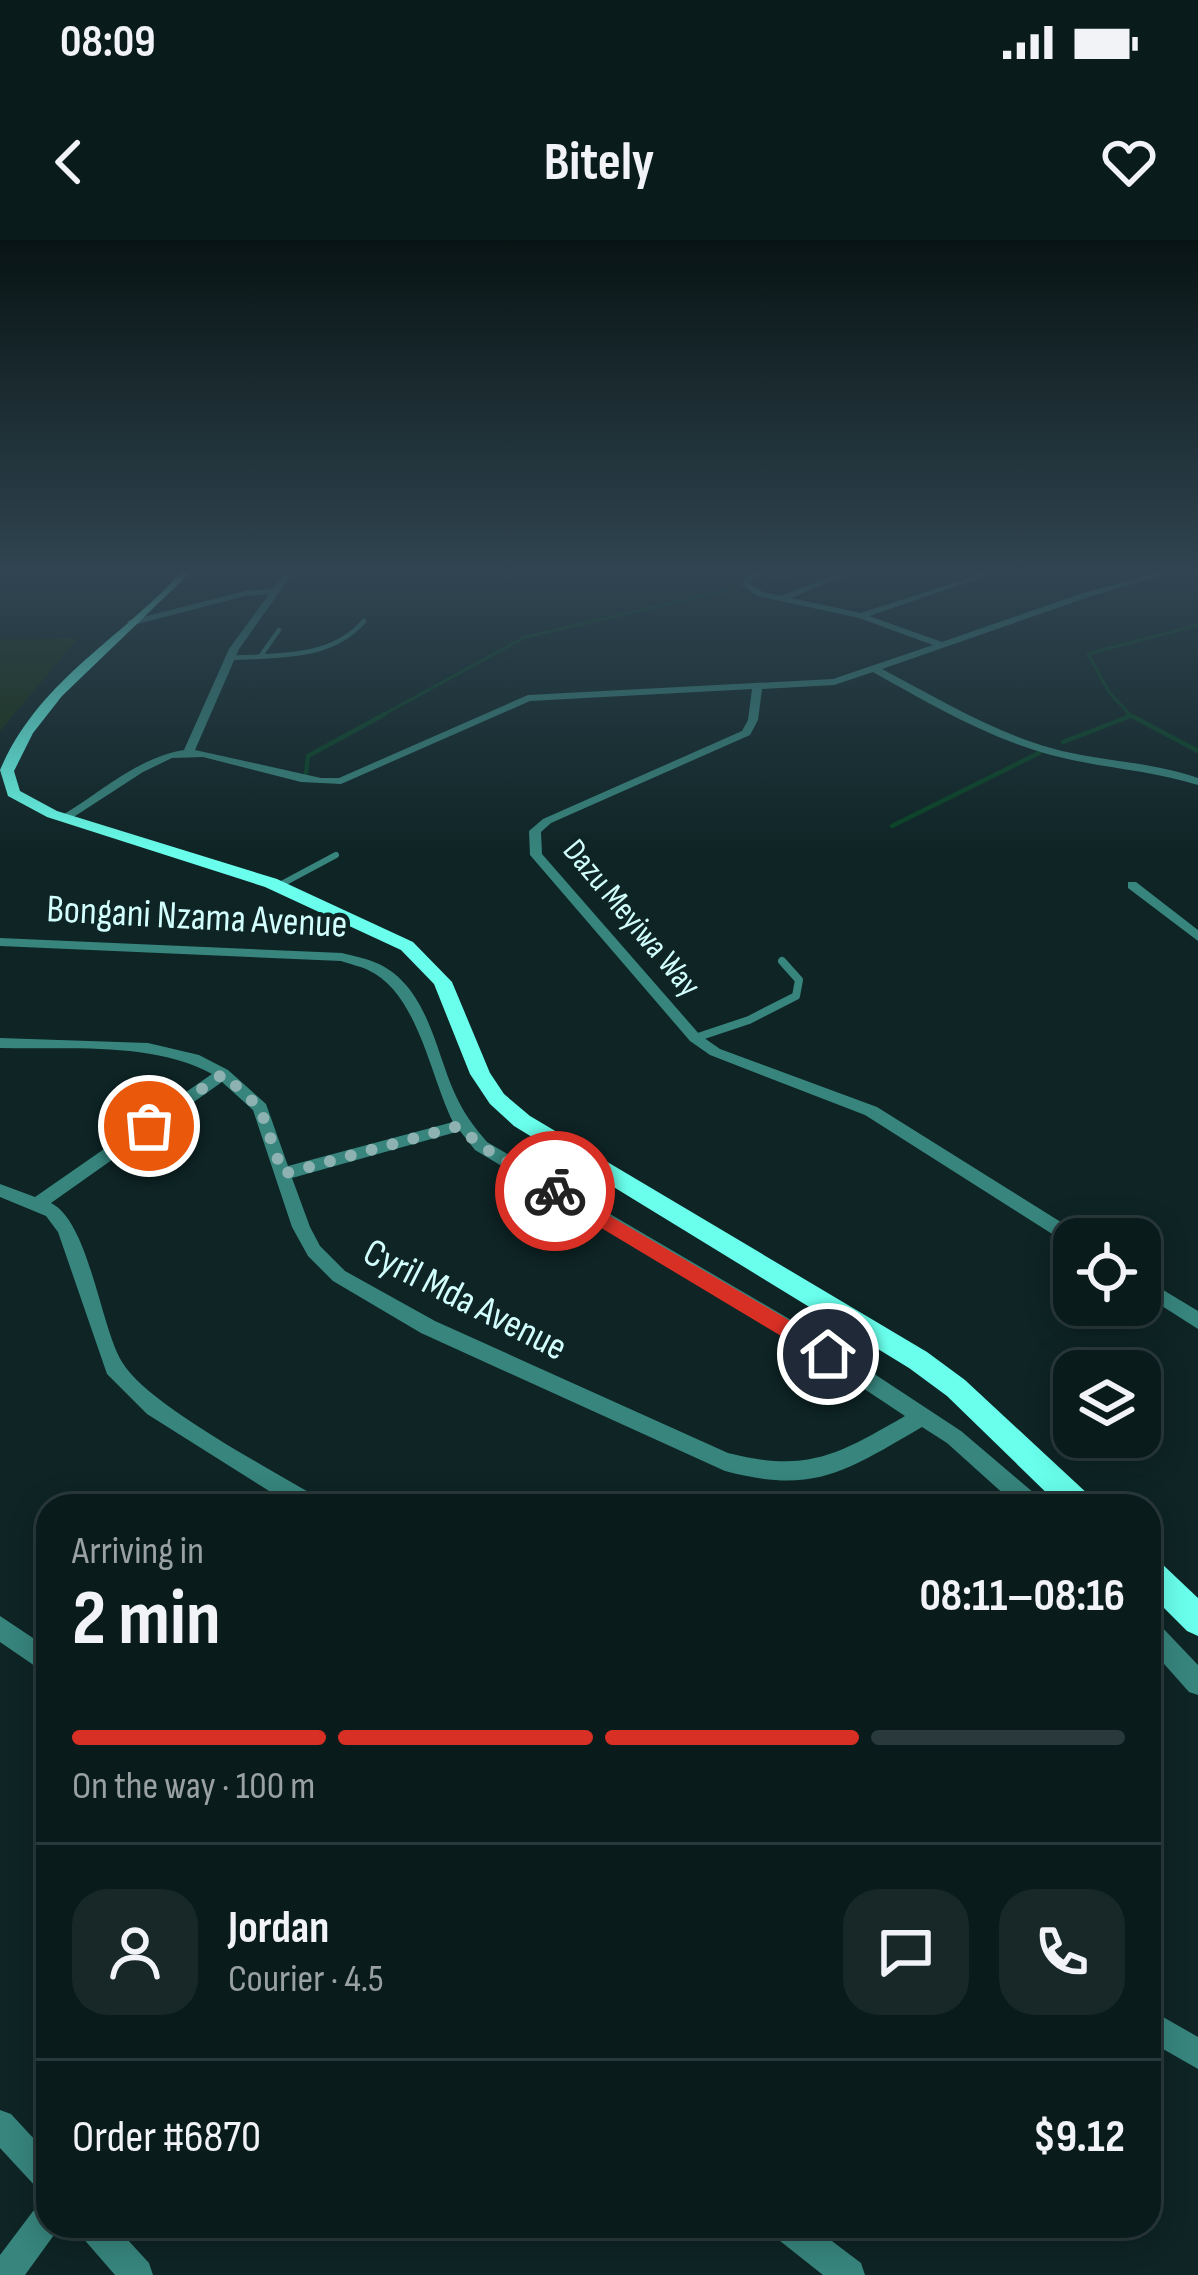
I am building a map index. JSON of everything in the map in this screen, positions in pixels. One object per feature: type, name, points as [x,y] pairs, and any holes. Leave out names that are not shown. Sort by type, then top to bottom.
[{"type":"street","points":[[86,665],[22,739],[3,774],[23,802],[278,886],[407,946],[443,982],[480,1074],[497,1099],[522,1121],[918,1360],[956,1388],[1067,1494]]},
{"type":"street","points":[[188,753],[226,665]]},
{"type":"street","points":[[65,818],[97,802],[141,767],[188,753],[327,783],[370,770],[528,698],[834,682],[890,665]]},
{"type":"street","points":[[877,670],[1003,736],[1060,754],[1176,773],[1198,782]]},
{"type":"street","name":"Dazu Meyiwa Way","points":[[757,687],[746,733],[547,821],[535,831],[532,842],[550,872],[694,1038],[716,1052],[871,1111],[1053,1226]]},
{"type":"street","points":[[1132,885],[1198,937]]},
{"type":"street","name":"Bongani Nzama Avenue","points":[[0,941],[367,961],[399,980],[410,996],[459,1126]]},
{"type":"street","name":"Cyril Mda Avenue","points":[[0,1043],[148,1048],[194,1058],[223,1074],[260,1108],[314,1251],[339,1276],[374,1299],[725,1462],[761,1473],[794,1476],[862,1450],[922,1416]]},
{"type":"street","points":[[40,1203],[223,1074]]},
{"type":"street","points":[[283,1174],[459,1126],[509,1164],[796,1333],[985,1460],[1021,1494]]},
{"type":"street","points":[[0,1190],[52,1210],[67,1230],[114,1368],[154,1408],[293,1494]]},
{"type":"street","points":[[1161,1297],[1198,1321]]},
{"type":"street","points":[[1161,1581],[1191,1603]]},
{"type":"street","points":[[0,1628],[36,1655]]},
{"type":"street","points":[[1161,1643],[1198,1683]]},
{"type":"street","points":[[1161,2031],[1198,2054]]},
{"type":"street","points":[[0,2125],[36,2164]]},
{"type":"street","points":[[5,2275],[36,2233]]},
{"type":"street","points":[[104,2238],[137,2275]]},
{"type":"street","points":[[801,2238],[849,2275]]},
{"type":"lane","points":[[278,886],[336,855]]},
{"type":"lane","points":[[694,1038],[749,1021],[796,996],[799,980],[782,961]]},
{"type":"green space","points":[[0,665],[55,665],[0,731]]},
{"type":"waterway","points":[[379,717],[474,665]]},
{"type":"waterway","points":[[1094,665],[1109,692],[1130,715]]},
{"type":"waterway","points":[[306,773],[308,756],[385,714]]},
{"type":"waterway","points":[[1130,715],[1198,751]]},
{"type":"waterway","points":[[1063,742],[1128,717]]},
{"type":"waterway","points":[[892,826],[1039,753]]},
{"type":"way so far","points":[[149,1126],[223,1074],[260,1108],[283,1174],[459,1126],[481,1146],[555,1191]]},
{"type":"route","points":[[555,1191],[828,1354]]}]
